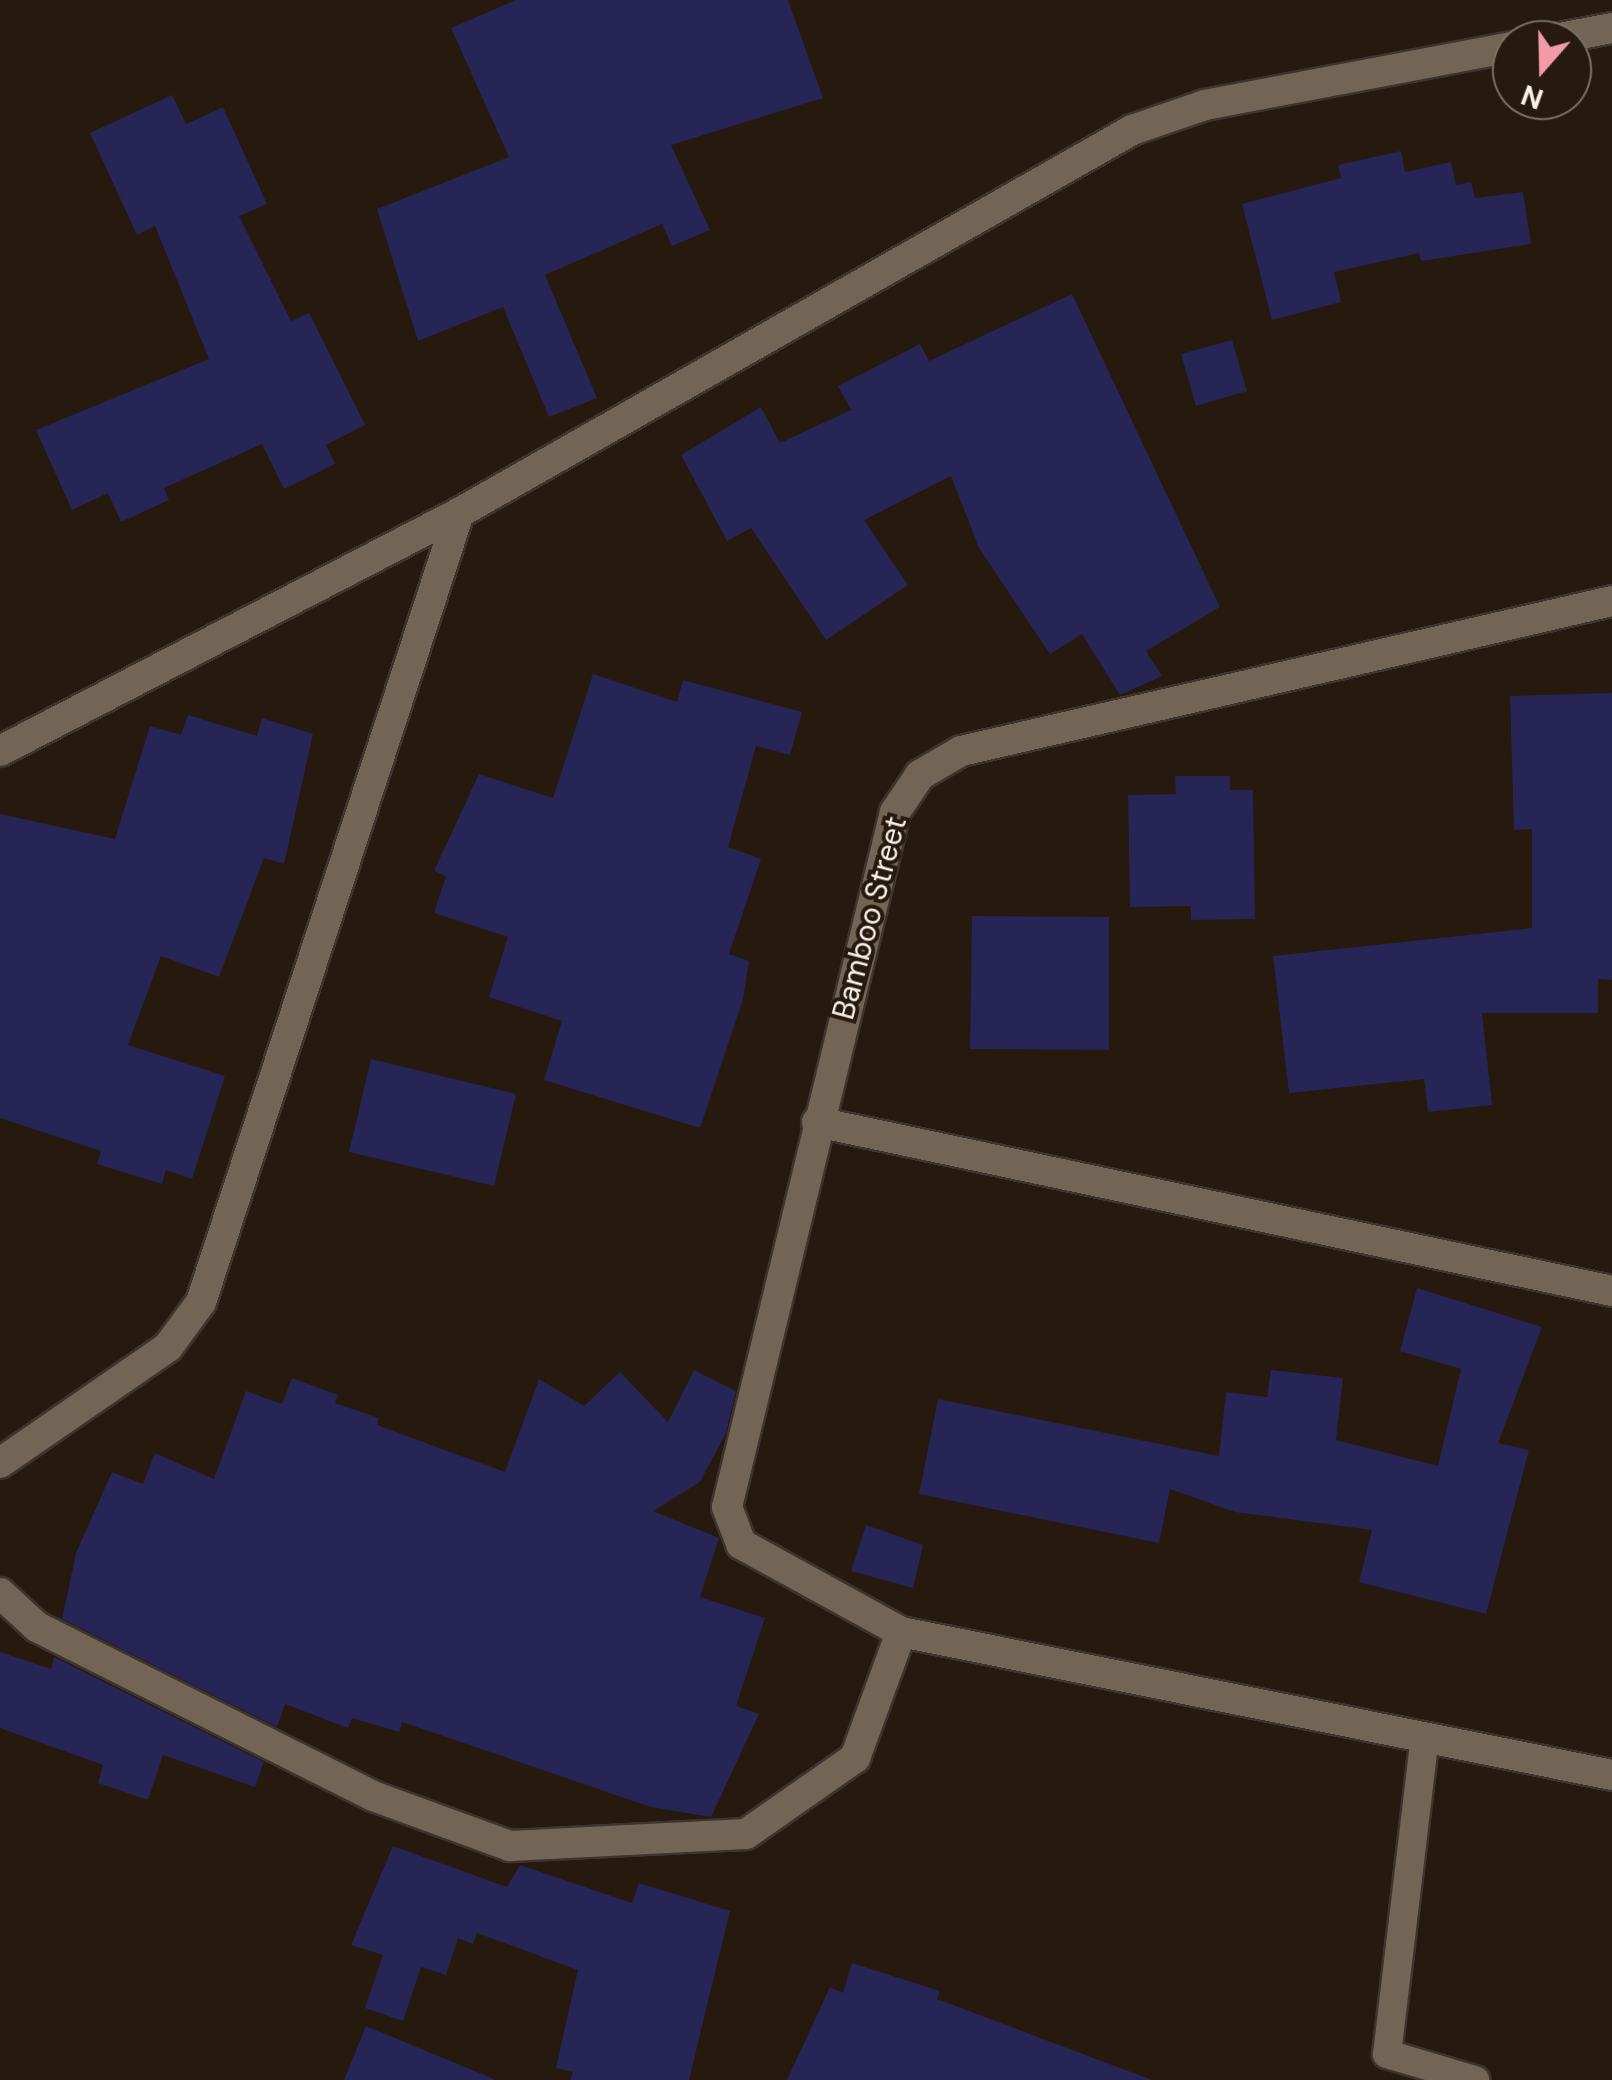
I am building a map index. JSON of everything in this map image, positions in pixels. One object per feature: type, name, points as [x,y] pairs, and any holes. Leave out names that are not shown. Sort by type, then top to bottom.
[{"type":"street","points":[[0,751],[459,513],[1132,130],[1206,105],[1492,51]]},
{"type":"street","points":[[0,1463],[168,1347],[201,1302],[459,513]]},
{"type":"street","name":"Bamboo Street","points":[[901,1632],[730,1530],[816,1122],[894,812],[920,774],[961,751],[1612,601]]},
{"type":"street","points":[[816,1122],[1612,1290]]},
{"type":"street","points":[[0,1593],[36,1627],[374,1796],[510,1846],[746,1834],[854,1758],[901,1632],[1424,1744],[1612,1775]]},
{"type":"lane","points":[[1424,1744],[1389,2067],[1475,2080]]},
{"type":"building","points":[[516,0],[788,0],[823,98],[671,145],[710,230],[672,246],[662,224],[545,275],[597,398],[549,417],[503,307],[418,341],[377,209],[509,157],[451,28]]},
{"type":"building","points":[[172,95],[186,124],[223,107],[267,204],[239,216],[291,321],[309,313],[365,425],[326,445],[335,464],[284,489],[262,444],[164,488],[169,500],[121,522],[108,493],[72,510],[36,430],[209,359],[155,226],[137,235],[90,133]]},
{"type":"building","points":[[1401,151],[1405,172],[1451,162],[1456,185],[1471,182],[1475,198],[1523,192],[1531,244],[1421,261],[1419,253],[1334,272],[1341,302],[1272,320],[1242,204],[1341,178],[1338,165]]},
{"type":"building","points":[[1072,294],[1220,607],[1146,651],[1162,676],[1120,695],[1082,634],[1050,654],[979,548],[951,476],[864,520],[908,585],[826,640],[751,528],[727,541],[681,455],[761,407],[780,443],[851,410],[838,386],[920,344],[929,361]]},
{"type":"building","points":[[1232,340],[1247,391],[1196,406],[1181,354]]},
{"type":"building","points":[[593,674],[677,702],[683,680],[802,712],[790,755],[756,746],[728,847],[761,859],[729,954],[749,961],[743,999],[700,1128],[544,1080],[562,1021],[489,997],[508,937],[434,913],[446,876],[434,871],[479,774],[553,798]]},
{"type":"building","points":[[1612,693],[1612,980],[1598,979],[1598,1013],[1482,1013],[1492,1105],[1428,1112],[1424,1079],[1289,1093],[1273,956],[1532,928],[1532,829],[1514,830],[1510,696]]},
{"type":"building","points":[[188,715],[257,736],[262,718],[313,734],[284,864],[264,858],[219,977],[161,956],[128,1045],[225,1076],[192,1179],[166,1170],[162,1184],[97,1164],[101,1151],[0,1118],[0,814],[115,839],[150,726],[181,735]]},
{"type":"building","points":[[1175,776],[1230,776],[1230,790],[1253,790],[1255,919],[1191,920],[1191,906],[1130,907],[1128,795],[1176,794]]},
{"type":"building","points":[[972,916],[1109,917],[1109,1050],[970,1049]]},
{"type":"building","points":[[371,1059],[516,1094],[494,1186],[349,1152]]},
{"type":"building","points":[[1417,1288],[1542,1327],[1498,1443],[1529,1450],[1486,1614],[1359,1582],[1372,1530],[1235,1512],[1170,1489],[1159,1543],[919,1494],[938,1399],[1219,1456],[1226,1392],[1267,1397],[1271,1370],[1343,1378],[1336,1440],[1438,1466],[1461,1369],[1400,1351]]},
{"type":"building","points":[[694,1370],[736,1391],[726,1433],[700,1482],[653,1511],[719,1538],[700,1597],[765,1618],[736,1706],[759,1714],[711,1817],[651,1807],[402,1722],[399,1732],[352,1718],[348,1728],[285,1704],[277,1727],[62,1619],[76,1553],[112,1472],[143,1484],[155,1453],[214,1479],[246,1391],[282,1404],[292,1378],[338,1395],[335,1403],[379,1418],[377,1425],[505,1472],[539,1379],[584,1406],[620,1372],[668,1422]]},
{"type":"building","points":[[866,1525],[923,1545],[913,1588],[851,1571]]},
{"type":"building","points":[[0,1652],[51,1669],[54,1657],[264,1762],[255,1787],[163,1755],[148,1800],[98,1783],[103,1765],[0,1728]]},
{"type":"building","points":[[393,1846],[507,1887],[520,1865],[632,1903],[639,1883],[730,1911],[689,2080],[570,2080],[573,2072],[556,2068],[578,1970],[477,1933],[473,1944],[458,1938],[446,1975],[421,1967],[403,2021],[365,2008],[383,1955],[351,1945]]},
{"type":"building","points":[[852,1963],[940,1991],[937,1999],[1152,2080],[787,2080],[830,1987],[843,1993]]},
{"type":"building","points":[[366,2026],[494,2079],[344,2080]]}]
